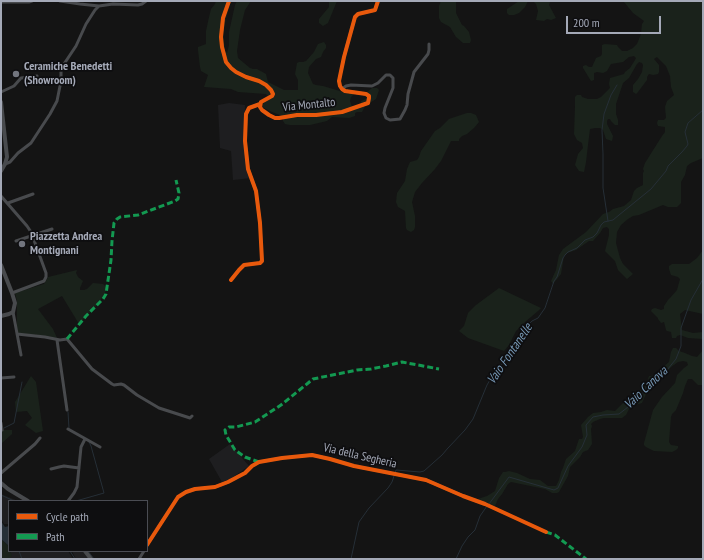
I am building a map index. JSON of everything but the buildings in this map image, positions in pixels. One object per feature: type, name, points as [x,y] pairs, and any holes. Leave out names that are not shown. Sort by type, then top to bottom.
[{"type":"street","points":[[1,2],[32,1]]},
{"type":"street","points":[[60,1],[99,6],[112,4],[138,5],[146,1]]},
{"type":"street","name":"Via Montalto","points":[[229,1],[225,10],[221,37],[226,62],[236,72],[266,85],[273,94],[260,104],[249,108],[246,114],[245,141],[248,169],[256,191],[261,234],[262,261],[260,263],[244,265],[231,280]]},
{"type":"street","name":"Via Montalto","points":[[260,104],[262,110],[275,118],[279,118],[297,115],[316,115],[342,112],[368,103],[369,96],[366,94],[345,91],[342,89],[339,82],[355,17],[358,14],[375,10],[378,1]]},
{"type":"street","points":[[5,164],[10,162],[18,153],[31,143],[50,114],[57,101],[62,67],[76,46],[86,24],[99,6]]},
{"type":"street","name":"Via Montalto","points":[[342,89],[351,85],[372,86],[378,83],[386,75],[390,75],[393,78],[393,88],[384,113],[386,118],[390,120],[400,119],[407,105],[408,94],[414,72],[428,54],[430,50],[429,44]]},
{"type":"street","points":[[1,92],[14,86],[21,78],[37,76]]},
{"type":"street","points":[[1,102],[7,157],[1,171]]},
{"type":"street","points":[[8,203],[33,194]]},
{"type":"street","points":[[1,196],[27,226],[33,236],[46,273],[44,281],[12,293]]},
{"type":"street","points":[[16,241],[52,229]]},
{"type":"street","points":[[1,265],[15,304],[13,312],[22,355]]},
{"type":"street","points":[[1,316],[13,312]]},
{"type":"street","points":[[17,334],[57,340],[67,338],[92,369],[112,384],[124,385],[137,395],[159,408],[190,418],[192,416]]},
{"type":"street","points":[[57,340],[67,410]]},
{"type":"street","points":[[1,378],[14,377]]},
{"type":"street","points":[[1,423],[2,430]]},
{"type":"street","points":[[68,429],[100,447]]},
{"type":"street","points":[[1,473],[36,444],[40,438]]},
{"type":"street","points":[[69,500],[76,487],[81,447],[85,439]]},
{"type":"street","name":"Via della Segheria","points":[[148,543],[178,497],[186,492],[194,489],[215,487],[228,482],[245,473],[258,462],[312,455],[354,466],[426,480],[485,504],[546,532]]},
{"type":"street","points":[[52,469],[64,466],[79,468]]},
{"type":"street","points":[[1,483],[26,500]]},
{"type":"shaded area","points":[[216,1],[231,1],[223,34],[225,51],[227,53],[229,45],[229,32],[235,5],[237,1],[251,1],[245,10],[240,30],[237,51],[238,58],[250,68],[257,69],[266,74],[268,82],[284,90],[298,90],[298,80],[295,74],[297,63],[306,61],[314,52],[318,44],[324,42],[326,48],[321,57],[316,59],[309,67],[308,73],[313,84],[343,92],[356,92],[351,97],[350,101],[352,107],[355,108],[361,103],[361,101],[366,99],[367,92],[372,88],[377,88],[379,90],[376,99],[365,106],[362,112],[357,112],[355,113],[355,116],[349,118],[332,117],[327,121],[310,125],[290,125],[285,124],[280,115],[262,107],[264,101],[270,98],[266,94],[204,87],[208,75],[201,71],[198,47],[206,44],[206,31],[209,17],[211,9]]},
{"type":"shaded area","points":[[329,1],[337,1],[328,23],[323,26],[319,23],[319,19],[329,7]]},
{"type":"shaded area","points":[[441,1],[456,1],[456,13],[462,25],[469,32],[471,40],[470,43],[463,43],[456,37],[450,27],[441,22],[439,18],[439,6]]},
{"type":"shaded area","points":[[519,1],[528,1],[519,13],[509,15],[507,13],[507,9]]},
{"type":"shaded area","points":[[533,1],[552,1],[549,5],[556,18],[551,20],[547,19],[544,21],[536,20],[538,11],[536,4]]},
{"type":"shaded area","points":[[621,1],[703,1],[703,158],[687,166],[685,175],[681,182],[681,203],[677,207],[668,207],[663,205],[633,216],[621,225],[617,232],[616,243],[623,264],[633,274],[627,279],[618,270],[615,261],[605,251],[609,235],[609,229],[607,227],[603,228],[593,241],[589,241],[564,256],[561,274],[553,284],[551,281],[556,270],[559,255],[563,249],[586,232],[603,214],[624,206],[631,200],[634,191],[643,185],[643,169],[645,163],[665,132],[665,127],[658,126],[658,120],[664,120],[666,118],[665,107],[667,101],[674,95],[666,66],[657,57],[654,59],[659,65],[658,74],[649,74],[647,80],[638,92],[636,94],[633,92],[633,85],[642,72],[643,65],[639,62],[629,78],[623,83],[616,104],[618,125],[615,125],[610,119],[607,121],[613,136],[612,141],[606,139],[603,130],[600,128],[590,129],[584,172],[579,171],[575,165],[578,154],[583,148],[582,143],[577,140],[574,134],[575,97],[577,95],[581,95],[582,97],[588,99],[597,99],[601,97],[610,88],[610,78],[624,74],[636,58],[634,56],[629,57],[623,62],[611,64],[607,71],[603,73],[594,73],[594,80],[591,81],[583,68],[583,66],[586,65],[592,67],[596,58],[602,54],[602,45],[617,45],[622,51],[627,51],[637,44],[644,21],[633,13],[624,2]]},
{"type":"shaded area","points":[[229,103],[245,105],[244,146],[246,161],[251,178],[233,180],[231,151],[220,148],[218,105]]},
{"type":"shaded area","points":[[467,113],[476,115],[479,122],[467,134],[462,136],[459,141],[451,141],[441,161],[415,192],[412,202],[415,216],[415,227],[411,232],[406,228],[405,211],[398,207],[396,202],[397,193],[405,181],[410,162],[417,160],[421,151],[435,131],[449,119]]},
{"type":"shaded area","points":[[703,250],[703,314],[685,310],[680,314],[682,330],[693,333],[703,332],[703,339],[688,338],[680,335],[676,338],[672,338],[671,332],[666,330],[664,322],[661,323],[651,311],[655,308],[661,310],[664,309],[664,306],[668,300],[677,290],[680,279],[671,275],[669,266],[672,264],[689,264],[697,258]]},
{"type":"shaded area","points":[[77,270],[76,273],[78,277],[83,281],[80,290],[87,289],[93,283],[103,284],[107,289],[99,303],[79,324],[62,296],[38,309],[53,329],[57,338],[18,333],[17,301],[15,293],[44,284],[48,277]]},
{"type":"shaded area","points":[[499,288],[541,308],[516,331],[509,345],[504,351],[468,338],[459,331],[464,326],[468,313],[476,305]]},
{"type":"shaded area","points":[[673,348],[697,357],[703,350],[703,385],[698,385],[692,379],[688,379],[676,410],[671,417],[669,442],[671,445],[678,446],[676,450],[672,452],[654,451],[646,447],[644,443],[653,410],[662,397],[675,383],[677,375],[688,365],[687,362],[683,361],[678,362],[671,367],[660,380],[652,386],[642,403],[632,406],[622,418],[604,418],[591,424],[592,444],[588,450],[583,452],[570,467],[568,476],[559,492],[552,493],[545,489],[511,482],[498,499],[495,506],[478,499],[495,491],[499,478],[503,472],[509,471],[530,479],[540,480],[548,486],[556,486],[566,459],[575,451],[579,439],[582,439],[583,437],[581,425],[593,413],[607,410],[615,411],[628,398],[636,397],[640,390],[646,385],[649,376],[652,376],[669,362]]},
{"type":"shaded area","points":[[31,376],[36,382],[43,431],[36,433],[25,425],[32,418],[27,411],[16,412],[15,402]]},
{"type":"shaded area","points":[[1,430],[12,430],[12,434],[1,444]]},
{"type":"shaded area","points":[[230,444],[249,466],[230,479],[222,482],[209,459]]},
{"type":"shaded area","points":[[1,494],[16,500],[8,500],[8,524],[4,524],[1,519]]},
{"type":"shaded area","points":[[1,521],[5,527],[8,526],[8,545],[1,539]]},
{"type":"shaded area","points":[[1,539],[8,545],[8,552],[10,552],[12,555],[9,559],[1,559]]},
{"type":"shaded area","points":[[69,552],[73,559],[4,559],[11,553]]},
{"type":"shaded area","points":[[72,552],[84,552],[89,559],[76,559]]},
{"type":"waterway","points":[[608,221],[603,188],[602,130],[604,114],[611,95],[617,85]]},
{"type":"waterway","name":"Vaio Fontanelle","points":[[351,559],[359,522],[369,508],[388,488],[392,482],[396,470],[424,471],[442,455],[465,430],[473,419],[487,385],[494,373],[513,353],[516,341],[524,329],[532,321],[538,318],[545,308],[565,255],[577,248],[585,240],[593,237],[604,222],[613,220],[651,189],[666,171],[668,166],[687,146],[688,144],[685,132],[688,123],[703,110]]},
{"type":"waterway","name":"Vaio Canova","points":[[489,504],[509,477],[554,490],[558,488],[568,466],[582,447],[587,435],[586,425],[593,417],[619,414],[637,400],[651,382],[667,370],[676,359],[681,346],[681,328],[691,300],[703,279]]},
{"type":"waterway","points":[[4,428],[14,423],[22,382]]},
{"type":"waterway","points":[[68,412],[69,428]]},
{"type":"waterway","points":[[80,500],[104,493],[89,442]]},
{"type":"waterway","points":[[1,495],[12,500]]},
{"type":"waterway","name":"Vaio Canova","points":[[456,559],[462,546],[475,530],[480,516],[487,506]]},
{"type":"waterway","points":[[19,552],[22,559]]},
{"type":"waterway","points":[[71,552],[75,559]]},
{"type":"waterway","points":[[89,552],[94,559]]},
{"type":"marked path","points":[[67,339],[106,294],[114,223],[120,217],[138,215],[178,199],[179,193],[176,180]]},
{"type":"marked path","points":[[259,462],[245,457],[235,450],[226,435],[225,430],[229,427],[236,427],[255,422],[281,405],[313,379],[402,362],[439,369]]},
{"type":"marked path","points":[[546,532],[555,535],[586,559]]},
{"type":"cycle path","points":[[229,1],[223,18],[221,37],[226,62],[236,72],[259,81],[271,90],[273,94],[272,96],[261,102],[260,107],[262,110],[275,118],[342,112],[368,103],[369,96],[366,94],[345,91],[340,86],[339,81],[355,17],[358,14],[375,10],[378,1]]},
{"type":"cycle path","points":[[231,280],[244,265],[260,263],[262,261],[260,223],[256,191],[248,169],[245,141],[246,114],[249,108],[260,104]]},
{"type":"cycle path","points":[[148,543],[178,497],[186,492],[195,489],[215,487],[228,482],[245,473],[259,462],[312,455],[354,466],[426,480],[485,504],[546,532]]},
{"type":"place","name":"Ceramiche Benedetti (Showroom)","points":[[16,74]]},
{"type":"place","name":"Piazzetta Andrea Montignani","points":[[22,244]]}]
